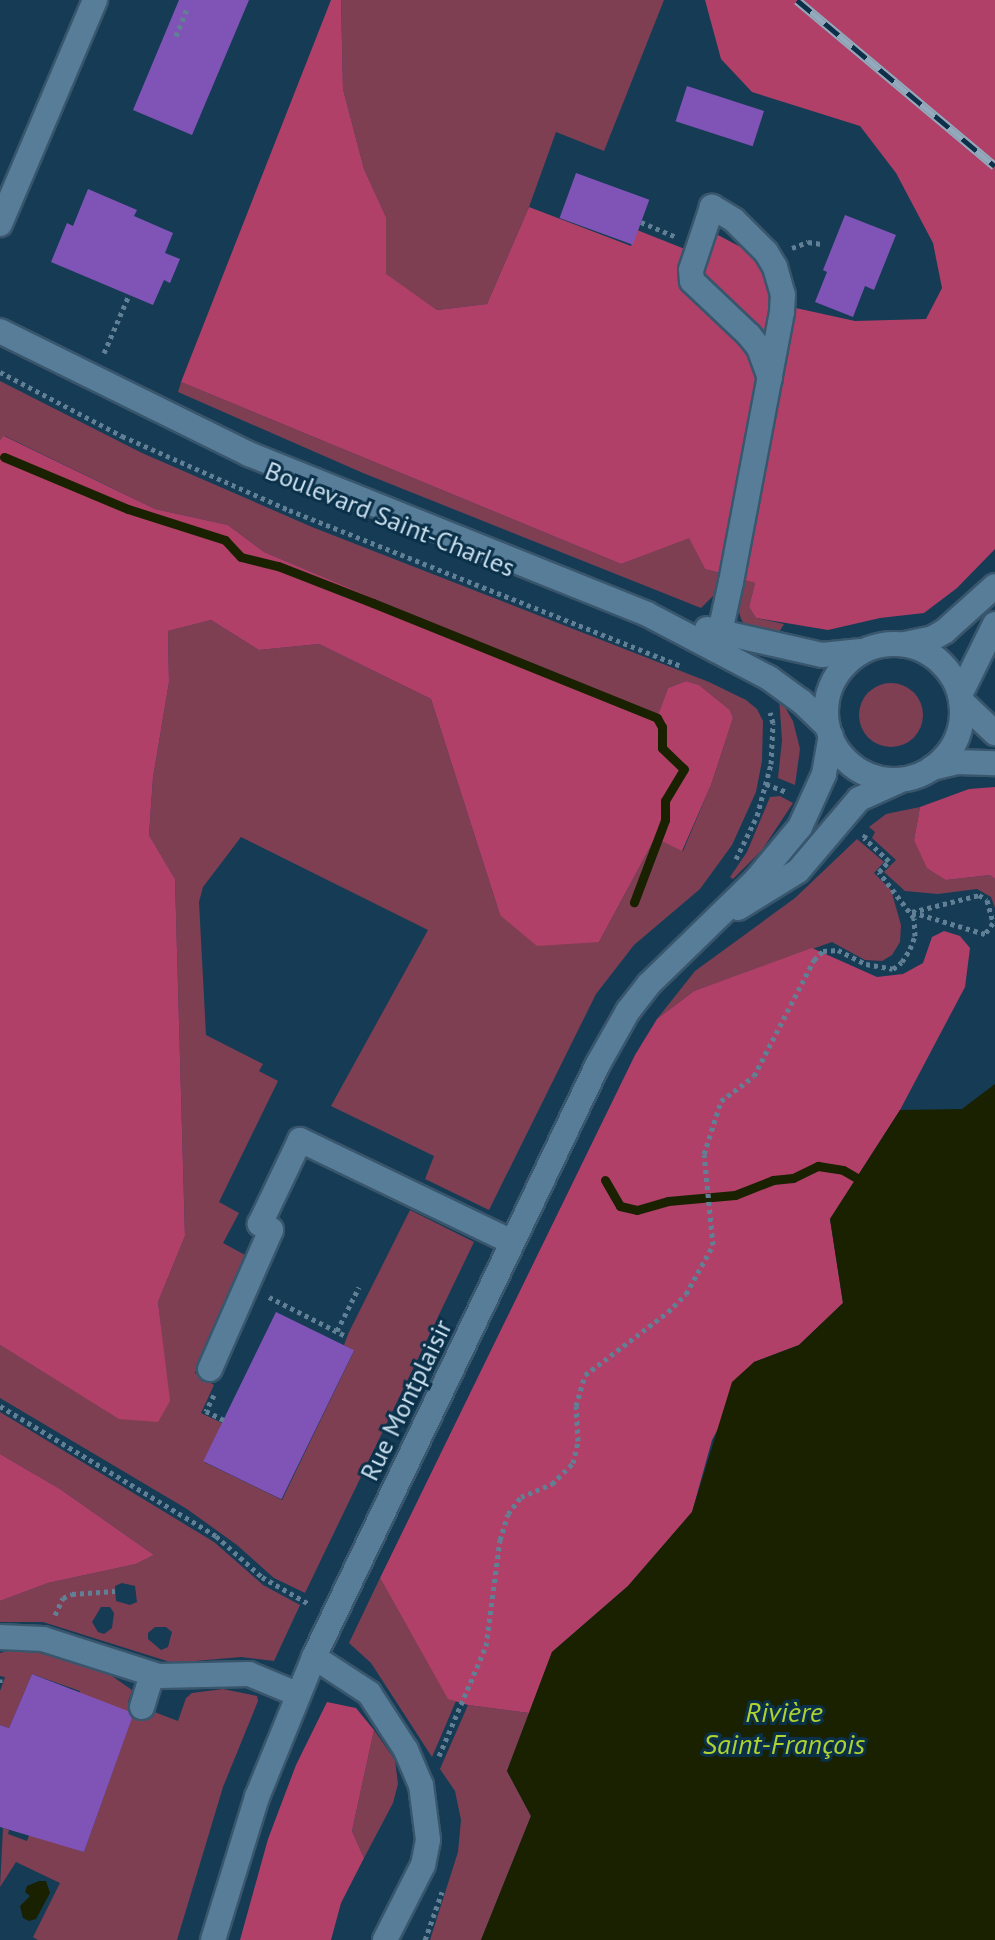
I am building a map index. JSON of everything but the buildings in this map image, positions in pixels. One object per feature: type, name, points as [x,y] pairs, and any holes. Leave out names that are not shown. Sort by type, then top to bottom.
[{"type":"street","points":[[0,224],[95,0]]},
{"type":"street","points":[[718,641],[770,378],[782,312],[781,283],[775,267],[743,228],[712,207],[691,270],[692,281],[749,335],[759,348],[770,378]]},
{"type":"street","name":"Boulevard Saint-Charles","points":[[0,331],[249,454],[718,641],[822,655],[861,651]]},
{"type":"street","points":[[995,586],[933,638],[861,651],[844,665],[832,684],[826,707],[830,732],[842,756],[872,776],[892,780],[957,762],[995,763]]},
{"type":"street","points":[[923,772],[948,753],[957,736],[960,698],[995,624]]},
{"type":"street","name":"Boulevard Saint-Charles","points":[[718,641],[790,692],[830,732]]},
{"type":"street","points":[[903,644],[937,659],[949,672],[960,698],[995,733]]},
{"type":"street","name":"Rue Montplaisir","points":[[213,1940],[257,1797],[297,1694],[613,1035],[668,962],[756,880],[800,827],[824,774],[830,732]]},
{"type":"street","name":"Rue Montplaisir","points":[[714,920],[760,898],[798,871],[859,799],[923,772]]},
{"type":"street","points":[[214,1378],[271,1230],[260,1224],[300,1140],[512,1242]]},
{"type":"street","points":[[0,1637],[43,1639],[152,1675],[173,1678],[249,1674],[297,1694]]},
{"type":"street","points":[[314,1657],[369,1693],[406,1750],[421,1785],[428,1840],[423,1865],[385,1940]]},
{"type":"street","points":[[142,1707],[152,1675]]},
{"type":"path","points":[[176,36],[187,9]]},
{"type":"path","points":[[641,222],[699,246]]},
{"type":"path","points":[[93,378],[129,295]]},
{"type":"path","name":"Boulevard Saint-Charles","points":[[0,372],[122,436],[277,506],[687,668]]},
{"type":"path","points":[[766,704],[773,733],[766,784],[797,796]]},
{"type":"path","points":[[871,844],[889,861],[879,872],[912,912],[975,933],[985,934],[993,923],[987,900],[979,895],[912,912]]},
{"type":"path","points":[[434,1770],[486,1646],[498,1554],[508,1514],[521,1497],[552,1484],[573,1463],[578,1441],[576,1406],[585,1375],[647,1330],[686,1294],[713,1245],[704,1154],[721,1101],[754,1076],[814,960],[823,951],[838,950],[866,964],[893,969],[902,962],[915,936],[912,912]]},
{"type":"path","points":[[337,1331],[359,1287]]},
{"type":"path","points":[[263,1294],[346,1336]]},
{"type":"path","points":[[214,1378],[206,1411],[224,1420]]},
{"type":"path","points":[[0,1406],[216,1536],[262,1577],[310,1605]]},
{"type":"path","points":[[52,1628],[63,1598],[80,1591],[115,1591]]},
{"type":"shaded area","points":[[331,0],[341,0],[343,89],[364,169],[386,217],[386,274],[437,310],[487,304],[529,207],[631,246],[637,230],[705,257],[716,234],[754,254],[776,282],[773,303],[855,321],[926,319],[942,288],[933,243],[896,173],[860,126],[752,92],[721,59],[705,0],[995,0],[995,549],[957,588],[924,613],[880,618],[828,630],[756,618],[749,607],[755,583],[705,569],[689,538],[621,564],[181,382]]},
{"type":"shaded area","points":[[341,0],[664,0],[604,151],[556,132],[529,207],[487,304],[437,310],[386,275],[386,217],[364,169],[343,89]]},
{"type":"shaded area","points":[[0,381],[142,453],[312,527],[709,682],[746,700],[757,709],[763,721],[762,761],[756,792],[732,845],[700,889],[634,945],[596,994],[489,1210],[425,1179],[434,1156],[331,1106],[428,930],[241,837],[203,887],[199,902],[206,1035],[263,1064],[259,1071],[278,1081],[219,1202],[239,1213],[223,1243],[245,1255],[195,1373],[214,1385],[201,1413],[222,1423],[204,1462],[282,1500],[354,1351],[344,1345],[349,1332],[410,1210],[474,1242],[305,1593],[274,1578],[237,1545],[187,1509],[0,1398],[0,1345],[120,1419],[169,1401],[158,1302],[185,1236],[175,879],[149,835],[153,778],[169,682],[168,631],[211,620],[259,650],[319,644],[431,699],[500,915],[599,942],[655,838],[683,851],[711,785],[733,718],[730,710],[699,685],[686,681],[668,688],[657,719],[264,552],[228,525],[155,509],[5,436],[0,440]]},
{"type":"shaded area","points":[[181,382],[621,564],[689,537],[705,569],[726,575],[720,589],[701,608],[363,473],[178,392]]},
{"type":"shaded area","points":[[4,436],[155,509],[228,525],[264,552],[657,718],[668,688],[686,681],[699,685],[730,710],[733,718],[711,785],[682,851],[655,838],[599,942],[537,946],[500,915],[431,699],[319,644],[259,650],[211,620],[168,631],[169,682],[153,778],[149,835],[175,879],[185,1236],[158,1302],[170,1401],[158,1422],[119,1419],[0,1345],[0,440]]},
{"type":"shaded area","points":[[741,579],[755,583],[749,607],[756,618],[784,624],[778,634],[744,624],[737,605]]},
{"type":"shaded area","points":[[891,683],[909,689],[917,697],[923,715],[917,733],[909,741],[891,747],[873,741],[865,733],[859,715],[865,697],[873,689]]},
{"type":"shaded area","points":[[779,697],[793,721],[800,749],[795,785],[778,778],[782,740]]},
{"type":"shaded area","points":[[995,787],[995,879],[990,875],[946,880],[927,868],[914,840],[920,807],[969,789]]},
{"type":"shaded area","points":[[780,796],[793,803],[762,850],[733,879],[730,877],[747,852],[770,797]]},
{"type":"shaded area","points":[[920,807],[914,840],[946,880],[990,875],[995,879],[995,908],[991,897],[977,889],[938,894],[905,891],[884,872],[896,860],[872,838],[875,832],[869,827],[886,814]]},
{"type":"shaded area","points":[[857,839],[884,862],[874,873],[891,890],[901,925],[900,942],[892,955],[882,961],[865,960],[832,942],[694,991],[657,1019],[695,971],[795,898]]},
{"type":"shaded area","points":[[944,931],[960,936],[970,948],[965,987],[900,1110],[830,1219],[843,1303],[799,1345],[754,1362],[712,1440],[692,1512],[628,1586],[552,1652],[529,1713],[468,1705],[448,1699],[380,1578],[635,1055],[657,1019],[694,991],[812,948],[877,977],[903,974],[923,963],[932,937]]},
{"type":"shaded area","points":[[0,1412],[214,1542],[263,1585],[300,1605],[274,1661],[241,1657],[173,1663],[43,1622],[0,1622],[0,1601],[48,1583],[136,1564],[154,1555],[60,1489],[0,1454]],"holes":[[[122,1583],[135,1586],[137,1602],[130,1605],[116,1601],[115,1586]],[[101,1607],[110,1607],[114,1613],[112,1628],[104,1634],[98,1632],[92,1622]],[[155,1627],[166,1627],[172,1632],[168,1647],[161,1650],[148,1639],[148,1633]]]},
{"type":"shaded area","points":[[0,1454],[60,1489],[154,1555],[136,1564],[48,1583],[0,1601]]},
{"type":"shaded area","points":[[380,1578],[448,1698],[456,1701],[432,1757],[371,1663],[349,1643]]},
{"type":"shaded area","points":[[11,1650],[39,1653],[109,1674],[132,1690],[128,1702],[178,1721],[186,1698],[192,1693],[223,1689],[257,1696],[258,1701],[223,1787],[177,1940],[38,1940],[33,1937],[60,1883],[16,1862],[0,1887],[3,1828],[9,1830],[8,1834],[27,1841],[30,1833],[84,1852],[133,1714],[78,1698],[80,1691],[32,1674],[9,1728],[0,1725],[0,1691],[5,1677],[0,1676],[0,1653]]},
{"type":"shaded area","points":[[327,1702],[356,1708],[374,1730],[352,1831],[364,1858],[341,1903],[331,1940],[240,1940],[268,1839],[296,1765]]},
{"type":"shaded area","points":[[468,1705],[529,1713],[507,1771],[531,1816],[481,1940],[430,1940],[458,1852],[461,1820],[455,1791],[440,1769]]},
{"type":"shaded area","points":[[374,1730],[395,1760],[398,1784],[393,1803],[364,1858],[352,1831]]},
{"type":"water","name":"Rivière Saint-François","points":[[995,1084],[995,1940],[481,1940],[531,1816],[507,1771],[552,1652],[628,1586],[692,1512],[732,1382],[754,1362],[799,1345],[843,1303],[830,1219],[900,1110],[962,1109]]},
{"type":"water","points":[[46,1881],[50,1893],[36,1919],[29,1921],[23,1918],[20,1906],[30,1896],[25,1892],[27,1886]]},
{"type":"waterway","points":[[4,457],[128,509],[225,540],[241,557],[278,566],[657,718],[662,727],[662,748],[684,769],[665,801],[665,820],[634,902]]},
{"type":"waterway","points":[[605,1180],[620,1206],[637,1210],[668,1201],[735,1195],[773,1180],[793,1178],[818,1166],[843,1170],[857,1178]]},
{"type":"railway","points":[[797,0],[995,166]]}]
